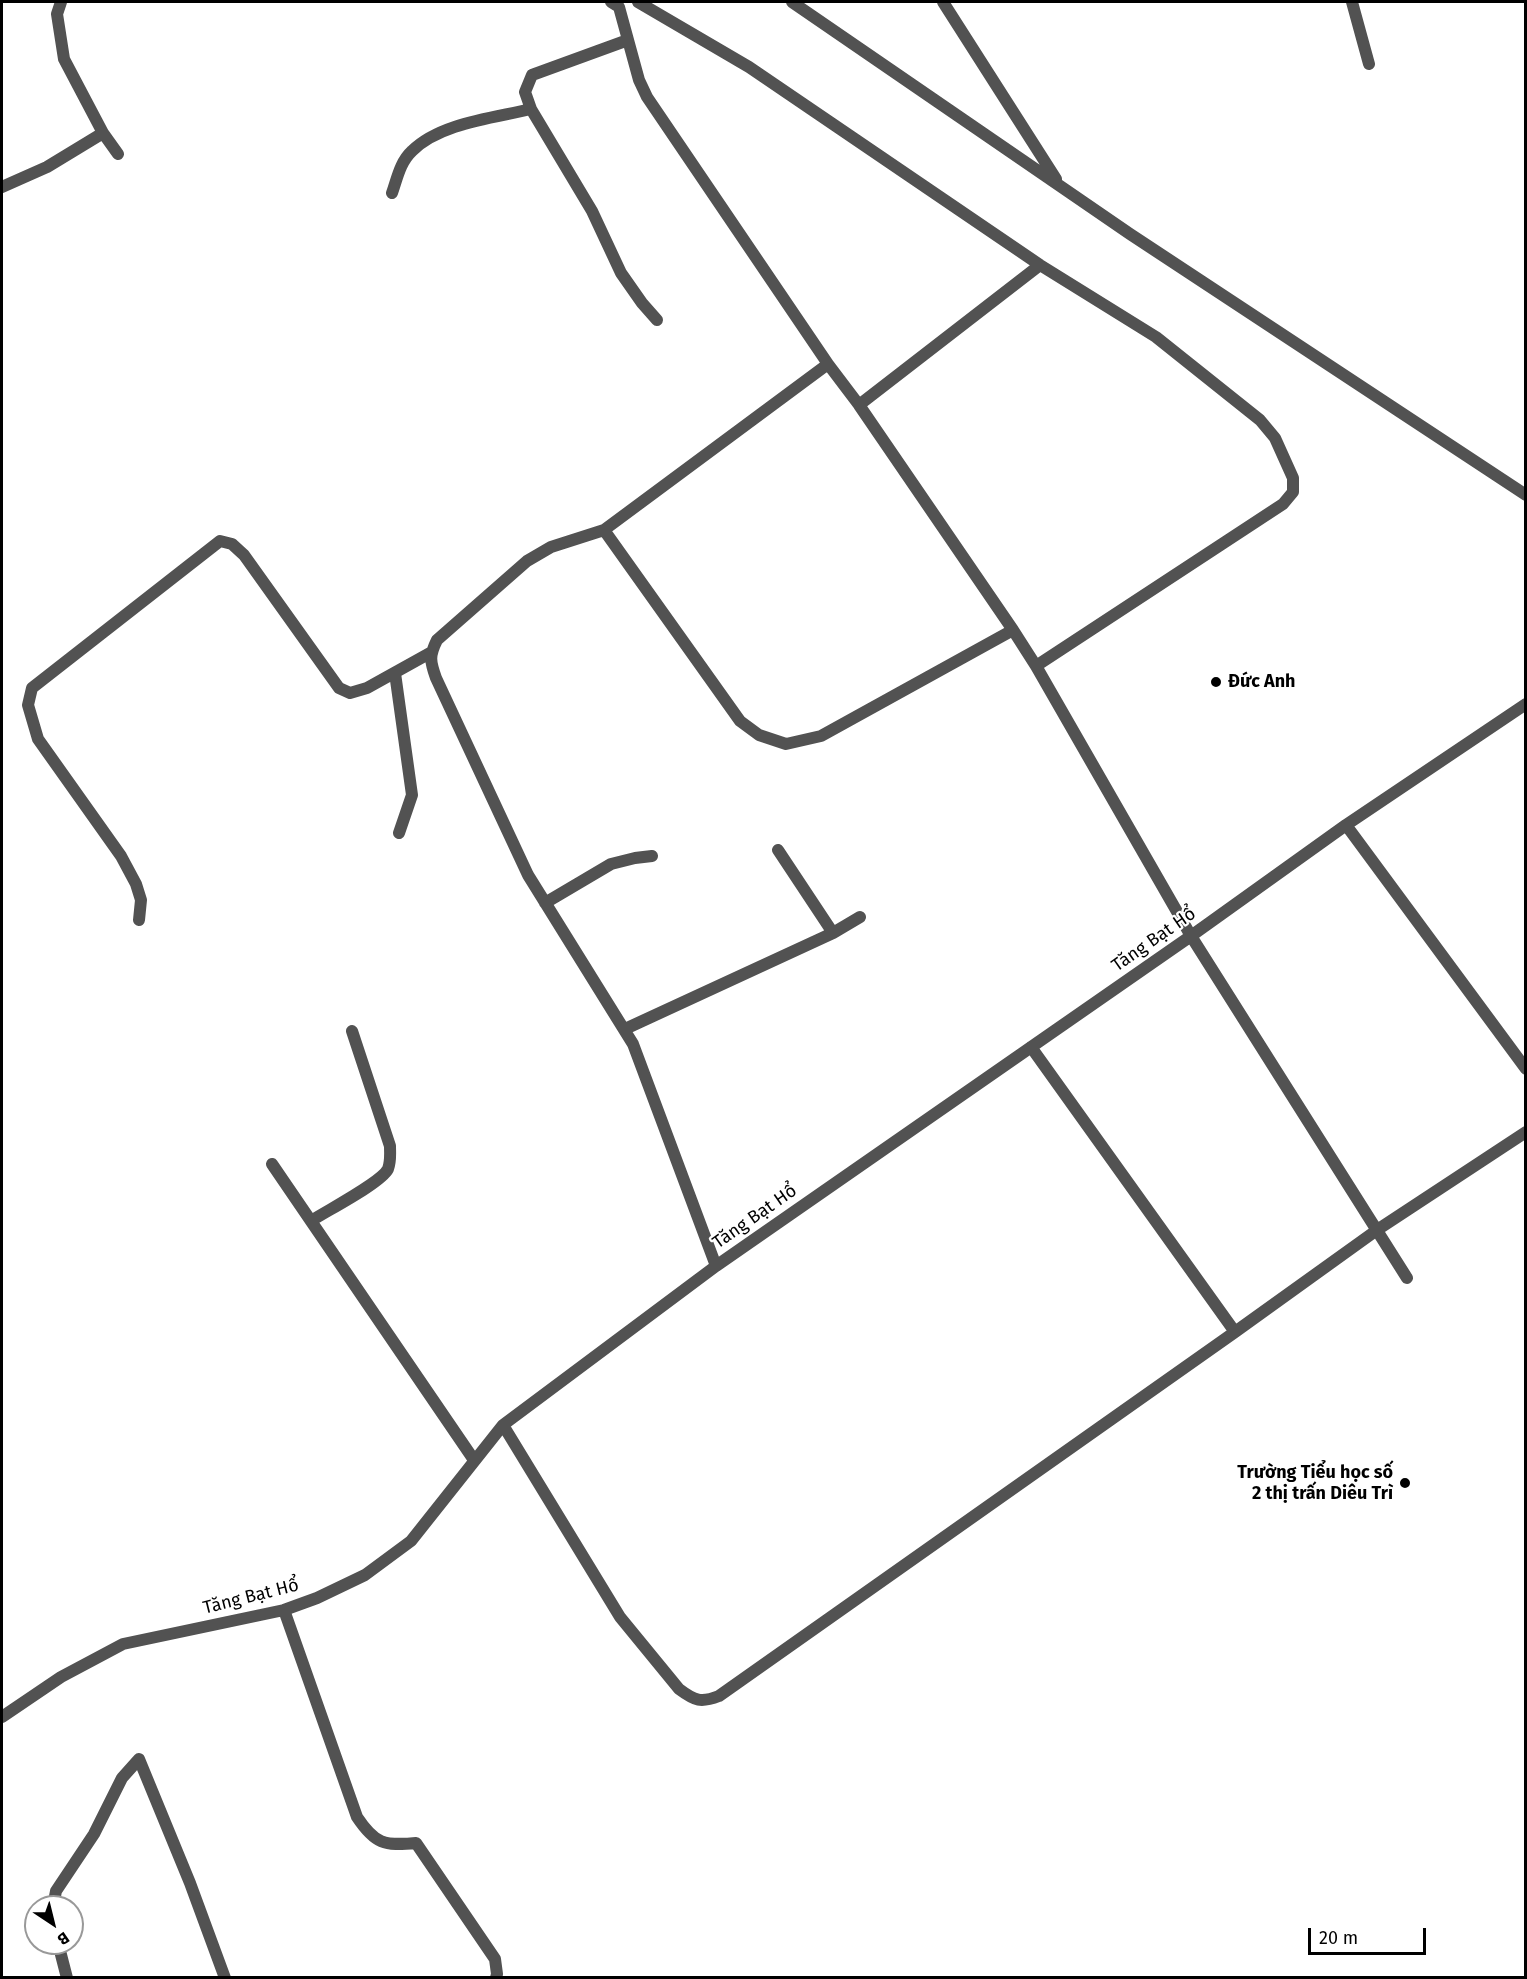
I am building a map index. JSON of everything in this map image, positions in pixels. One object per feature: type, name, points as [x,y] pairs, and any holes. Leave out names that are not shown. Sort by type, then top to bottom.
[{"type":"street","points":[[61,2],[57,14],[64,59],[103,133],[118,154]]},
{"type":"street","points":[[638,2],[749,67],[1040,265],[1156,337],[1260,420],[1275,438],[1293,478],[1293,492],[1283,504],[1036,666]]},
{"type":"street","points":[[792,2],[1060,185],[1526,495]]},
{"type":"street","points":[[943,2],[1060,185]]},
{"type":"street","points":[[1352,2],[1369,64]]},
{"type":"street","points":[[617,3],[639,80],[648,97],[828,364],[859,405],[1013,630],[1191,936],[1407,1278]]},
{"type":"street","points":[[628,40],[532,75],[525,92],[531,109],[592,211],[621,273],[657,320]]},
{"type":"street","points":[[392,194],[401,165],[412,150],[446,129],[531,109]]},
{"type":"street","points":[[2,187],[47,167],[103,133]]},
{"type":"street","points":[[859,405],[1040,265]]},
{"type":"street","points":[[139,920],[141,900],[136,884],[121,856],[38,739],[28,705],[32,688],[220,541],[232,544],[244,555],[339,688],[350,693],[367,688],[430,653],[437,640],[527,561],[551,547],[604,530],[828,364]]},
{"type":"street","points":[[604,530],[740,722],[759,735],[786,744],[821,736],[1013,630]]},
{"type":"street","points":[[430,653],[431,666],[436,678],[528,875],[633,1044],[716,1266]]},
{"type":"street","points":[[395,673],[412,795],[399,833]]},
{"type":"street","name":"Tăng Bạt Hổ","points":[[2,1717],[61,1677],[123,1644],[284,1610],[317,1598],[365,1575],[411,1541],[503,1425],[716,1266],[1191,936],[1346,825],[1526,704]]},
{"type":"street","points":[[1346,825],[1526,1069]]},
{"type":"street","points":[[778,850],[833,933]]},
{"type":"street","points":[[545,903],[611,864],[652,856]]},
{"type":"street","points":[[625,1029],[833,933],[860,917]]},
{"type":"street","points":[[311,1221],[377,1180],[387,1171],[391,1159],[390,1146],[352,1031]]},
{"type":"street","points":[[1031,1047],[1235,1332]]},
{"type":"street","points":[[503,1425],[620,1617],[679,1689],[692,1698],[706,1701],[719,1696],[1377,1230],[1526,1132]]},
{"type":"street","points":[[272,1164],[474,1460]]},
{"type":"street","points":[[284,1610],[357,1817],[366,1830],[379,1842],[393,1845],[416,1843],[495,1959],[496,1977]]},
{"type":"street","points":[[55,1895],[94,1834],[122,1778],[139,1759],[190,1883],[225,1977]]},
{"type":"street","points":[[61,1955],[67,1977]]},
{"type":"place","name":"Đức Anh","points":[[1216,682]]},
{"type":"place","name":"Trường Tiểu học số 2 thị trấn Diêu Trì","points":[[1405,1483]]}]
